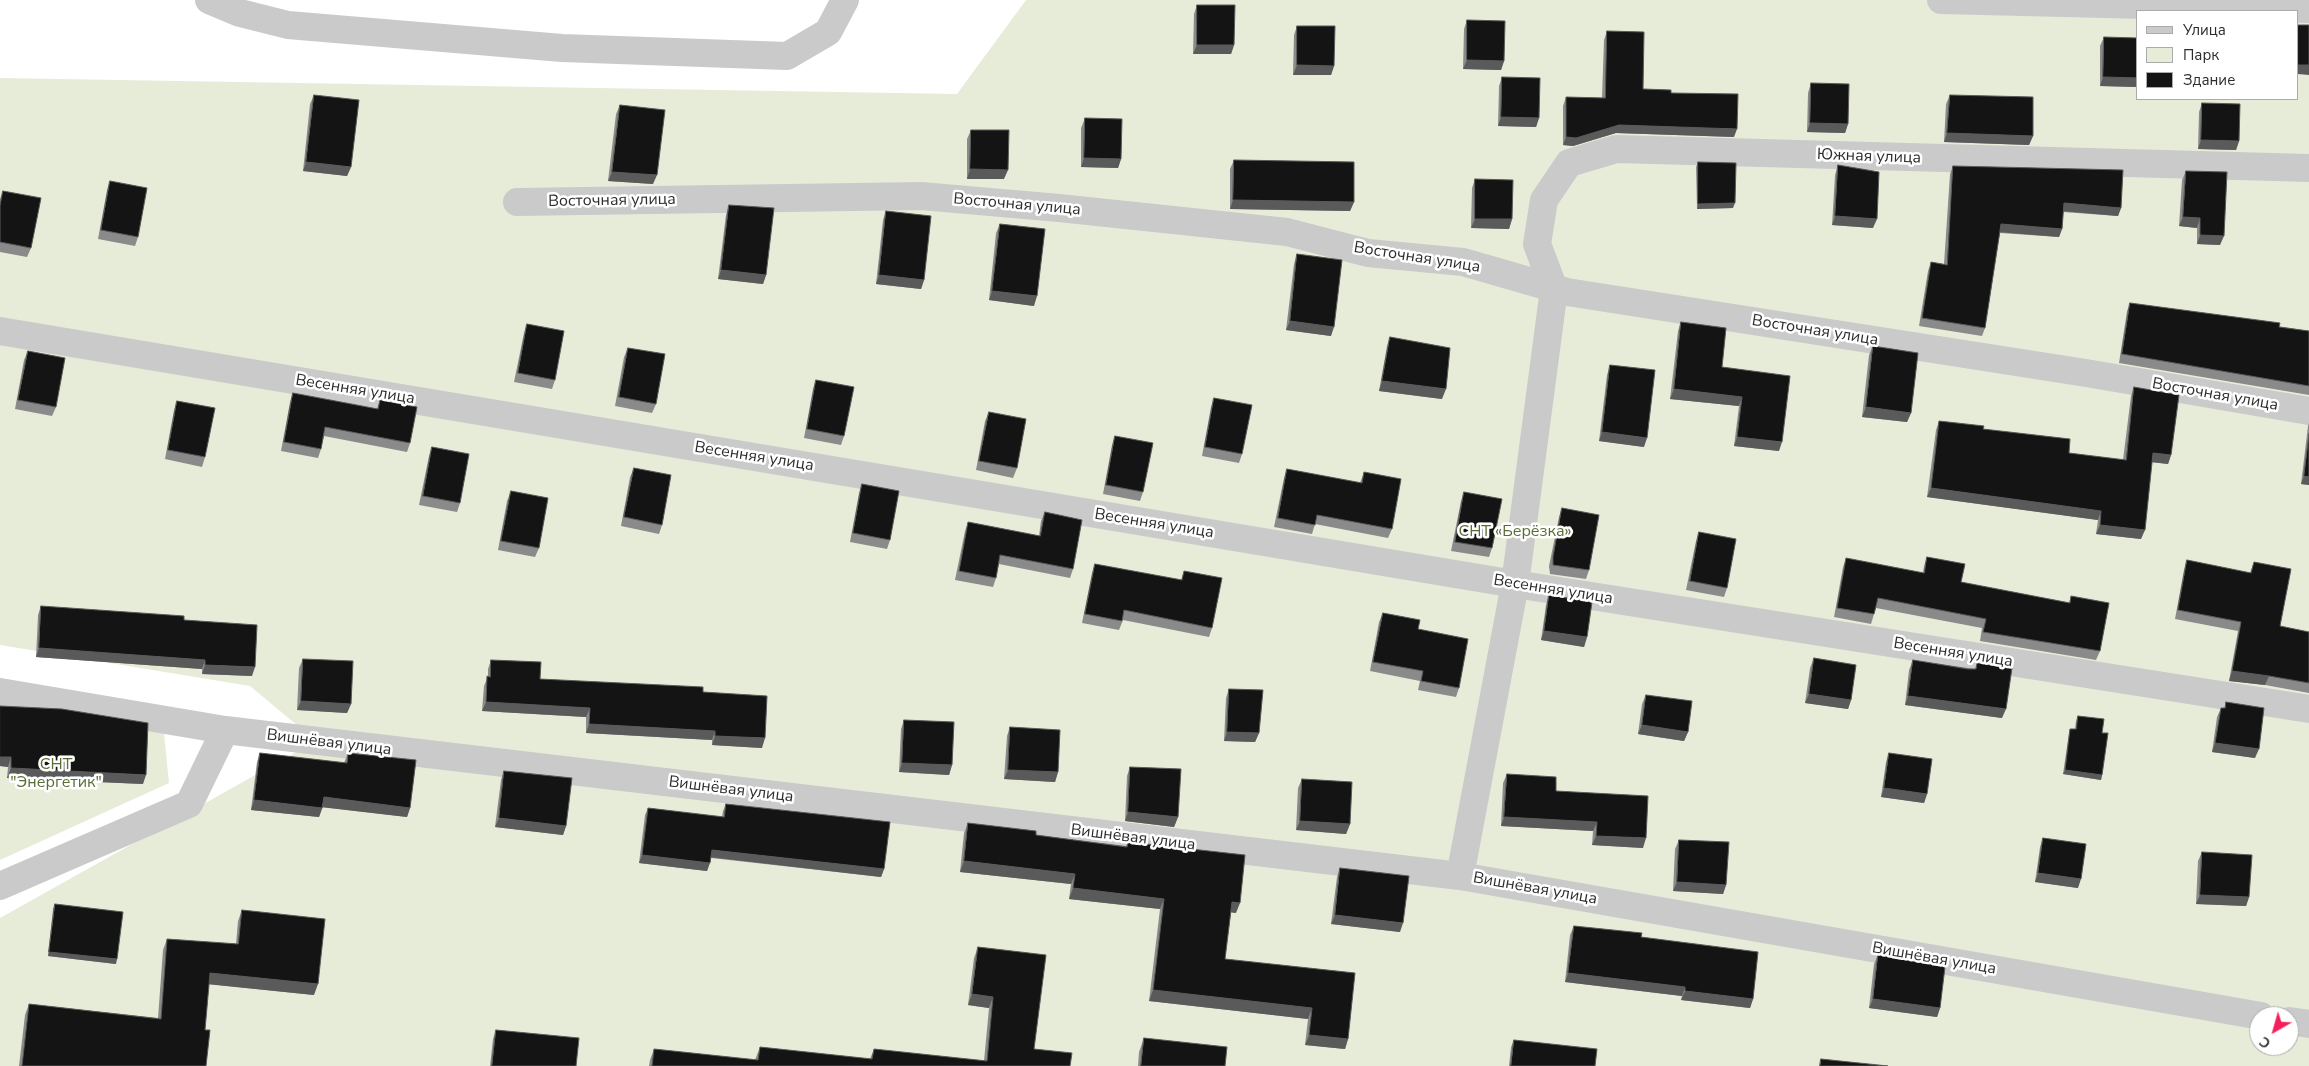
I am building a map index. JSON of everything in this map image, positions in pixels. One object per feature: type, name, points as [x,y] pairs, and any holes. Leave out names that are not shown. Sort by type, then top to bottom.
[{"type":"street","points":[[209,0],[240,13],[288,24],[562,48],[787,56],[828,32],[845,0]]},
{"type":"street","points":[[1940,0],[2309,9]]},
{"type":"street","name":"Южная улица","points":[[1554,289],[1537,244],[1544,200],[1569,163],[1616,150],[2309,168]]},
{"type":"street","name":"Восточная улица","points":[[517,202],[921,196],[1060,208],[1287,232],[1368,252],[1463,262],[1554,289],[2309,411]]},
{"type":"street","points":[[1460,876],[1515,584],[1554,289]]},
{"type":"street","name":"Весенняя улица","points":[[0,331],[1515,584],[2309,708]]},
{"type":"street","name":"Вишнёвая улица","points":[[0,692],[226,730],[1460,876],[2249,1014]]},
{"type":"street","points":[[0,886],[188,804],[226,730]]},
{"type":"green space","name":"СНТ «Берёзка»","points":[[1026,0],[2309,0],[2309,1066],[0,1066],[0,918],[316,741],[250,686],[0,645],[0,78],[957,94]]},
{"type":"green space","name":"СНТ \"Энергетик\"","points":[[0,714],[59,718],[164,733],[169,783],[0,860]]},
{"type":"building","points":[[1197,5],[1235,5],[1234,45],[1197,45]]},
{"type":"building","points":[[1467,20],[1505,21],[1504,61],[1467,60]]},
{"type":"building","points":[[2299,25],[2309,25],[2309,65],[2299,65]]},
{"type":"building","points":[[1297,26],[1335,26],[1334,66],[1297,65]]},
{"type":"building","points":[[1607,31],[1644,32],[1643,89],[1671,90],[1671,93],[1738,94],[1737,129],[1619,125],[1576,138],[1566,137],[1566,97],[1605,98]]},
{"type":"building","points":[[2104,37],[2136,38],[2136,78],[2103,77]]},
{"type":"building","points":[[1502,77],[1540,78],[1539,118],[1501,117]]},
{"type":"building","points":[[1811,83],[1849,84],[1848,124],[1810,123]]},
{"type":"building","points":[[314,95],[359,100],[351,167],[306,162]]},
{"type":"building","points":[[1950,95],[2033,97],[2033,136],[1947,133]]},
{"type":"building","points":[[2202,103],[2240,104],[2239,141],[2201,140]]},
{"type":"building","points":[[620,105],[665,110],[657,175],[612,172]]},
{"type":"building","points":[[1085,118],[1122,119],[1121,159],[1084,158]]},
{"type":"building","points":[[971,130],[1009,130],[1008,170],[970,169]]},
{"type":"building","points":[[1234,160],[1354,162],[1354,202],[1233,200]]},
{"type":"building","points":[[1698,162],[1736,163],[1735,203],[1698,204]]},
{"type":"building","points":[[1838,165],[1879,172],[1877,219],[1835,216]]},
{"type":"building","points":[[1953,166],[2123,170],[2121,208],[2064,203],[2062,229],[2001,224],[1985,328],[1922,318],[1931,262],[1947,265]]},
{"type":"building","points":[[2186,171],[2227,172],[2224,236],[2200,235],[2200,218],[2183,217]]},
{"type":"building","points":[[1475,179],[1513,180],[1512,219],[1475,219]]},
{"type":"building","points":[[110,181],[147,188],[138,237],[101,230]]},
{"type":"building","points":[[3,191],[41,198],[31,248],[0,242],[0,206]]},
{"type":"building","points":[[729,205],[774,208],[766,275],[721,270]]},
{"type":"building","points":[[886,211],[931,216],[924,280],[879,275]]},
{"type":"building","points":[[1000,224],[1045,229],[1037,296],[992,291]]},
{"type":"building","points":[[1297,254],[1342,260],[1334,327],[1290,321]]},
{"type":"building","points":[[2130,303],[2280,323],[2279,327],[2309,331],[2309,386],[2122,354]]},
{"type":"building","points":[[1681,322],[1726,328],[1722,367],[1790,376],[1782,442],[1737,437],[1742,397],[1674,389]]},
{"type":"building","points":[[527,324],[564,331],[555,380],[518,373]]},
{"type":"building","points":[[1390,337],[1450,348],[1446,389],[1382,381]]},
{"type":"building","points":[[1873,346],[1918,353],[1911,413],[1866,407]]},
{"type":"building","points":[[628,348],[665,354],[656,404],[619,397]]},
{"type":"building","points":[[28,351],[65,358],[56,407],[18,400]]},
{"type":"building","points":[[1610,365],[1655,370],[1647,438],[1602,432]]},
{"type":"building","points":[[816,380],[854,387],[844,436],[807,429]]},
{"type":"building","points":[[2134,387],[2179,395],[2171,455],[2153,453],[2145,530],[2100,525],[2101,511],[1931,488],[1939,421],[1984,426],[1983,429],[2070,439],[2069,453],[2126,460]]},
{"type":"building","points":[[293,393],[378,409],[380,400],[417,407],[410,443],[325,427],[321,449],[284,442]]},
{"type":"building","points":[[1214,398],[1252,405],[1242,454],[1205,447]]},
{"type":"building","points":[[177,401],[215,408],[205,457],[168,450]]},
{"type":"building","points":[[989,412],[1026,419],[1017,468],[979,461]]},
{"type":"building","points":[[2309,434],[2309,477],[2304,476]]},
{"type":"building","points":[[1115,436],[1153,443],[1143,492],[1106,485]]},
{"type":"building","points":[[432,447],[469,454],[460,503],[423,496]]},
{"type":"building","points":[[634,468],[671,475],[662,525],[624,517]]},
{"type":"building","points":[[1287,469],[1362,483],[1364,472],[1401,479],[1392,529],[1317,515],[1315,525],[1278,518]]},
{"type":"building","points":[[862,484],[899,491],[890,540],[853,533]]},
{"type":"building","points":[[511,491],[548,498],[539,548],[501,541]]},
{"type":"building","points":[[1464,492],[1502,499],[1492,548],[1455,542]]},
{"type":"building","points":[[1562,508],[1599,515],[1589,570],[1553,565]]},
{"type":"building","points":[[1045,512],[1082,520],[1073,569],[1000,555],[996,578],[959,571],[968,522],[1040,536]]},
{"type":"building","points":[[1699,532],[1736,539],[1727,588],[1690,581]]},
{"type":"building","points":[[1927,557],[1965,564],[1961,582],[2070,603],[2071,596],[2109,603],[2100,651],[1983,632],[1986,619],[1878,598],[1874,614],[1837,608],[1846,558],[1924,573]]},
{"type":"building","points":[[2187,560],[2251,573],[2254,562],[2291,569],[2280,626],[2309,632],[2309,683],[2232,671],[2241,622],[2178,610]]},
{"type":"building","points":[[1095,564],[1182,580],[1184,571],[1222,578],[1212,628],[1124,610],[1122,621],[1085,614]]},
{"type":"building","points":[[1549,595],[1592,602],[1587,637],[1544,631]]},
{"type":"building","points":[[41,606],[184,616],[184,620],[257,625],[255,667],[205,665],[205,660],[39,648]]},
{"type":"building","points":[[1383,613],[1420,620],[1418,629],[1468,639],[1459,688],[1421,681],[1423,671],[1373,662]]},
{"type":"building","points":[[1814,658],[1856,665],[1851,700],[1809,694]]},
{"type":"building","points":[[303,659],[353,661],[351,704],[301,701]]},
{"type":"building","points":[[491,660],[541,662],[540,679],[703,687],[703,692],[767,696],[765,738],[715,736],[715,731],[589,724],[590,708],[486,702],[487,676],[490,677]]},
{"type":"building","points":[[1913,660],[1968,669],[1976,669],[1977,663],[2012,668],[2006,709],[1908,696]]},
{"type":"building","points":[[1229,689],[1263,690],[1259,733],[1227,732]]},
{"type":"building","points":[[1646,695],[1692,701],[1688,732],[1642,725]]},
{"type":"building","points":[[2226,702],[2264,708],[2259,749],[2215,743],[2221,708],[2225,708]]},
{"type":"building","points":[[0,706],[62,709],[148,723],[146,775],[11,768],[11,757],[0,757]]},
{"type":"building","points":[[2078,716],[2104,719],[2102,733],[2108,733],[2102,775],[2065,770],[2070,729],[2076,729]]},
{"type":"building","points":[[904,720],[954,722],[952,765],[902,763]]},
{"type":"building","points":[[1010,727],[1060,730],[1058,772],[1008,770]]},
{"type":"building","points":[[260,753],[347,763],[348,753],[416,760],[410,808],[324,797],[322,808],[254,800]]},
{"type":"building","points":[[1889,753],[1932,759],[1927,794],[1884,788]]},
{"type":"building","points":[[1130,767],[1181,769],[1178,817],[1128,812]]},
{"type":"building","points":[[504,771],[572,778],[566,826],[499,818]]},
{"type":"building","points":[[1507,774],[1556,777],[1556,791],[1648,796],[1646,838],[1596,836],[1597,822],[1504,817]]},
{"type":"building","points":[[1302,779],[1352,782],[1350,824],[1300,821]]},
{"type":"building","points":[[726,804],[890,822],[884,869],[712,850],[710,863],[642,855],[648,808],[724,817]]},
{"type":"building","points":[[968,823],[1036,831],[1036,835],[1127,847],[1128,842],[1245,855],[1240,903],[1232,902],[1225,959],[1355,973],[1348,1039],[1309,1035],[1312,1008],[1153,990],[1164,899],[1073,888],[1075,874],[964,861]]},
{"type":"building","points":[[2043,838],[2086,844],[2081,879],[2038,873]]},
{"type":"building","points":[[1679,840],[1729,842],[1726,885],[1677,882]]},
{"type":"building","points":[[2202,852],[2252,855],[2249,897],[2200,895]]},
{"type":"building","points":[[1340,868],[1409,876],[1403,923],[1335,915]]},
{"type":"building","points":[[55,904],[123,912],[117,959],[49,952]]},
{"type":"building","points":[[242,910],[325,919],[318,984],[210,973],[205,1030],[210,1030],[206,1066],[22,1066],[29,1004],[161,1019],[167,939],[238,944]]},
{"type":"building","points":[[1574,926],[1642,933],[1641,937],[1758,952],[1753,999],[1685,991],[1685,987],[1568,973]]},
{"type":"building","points":[[978,947],[1046,955],[1034,1049],[1072,1053],[1070,1066],[652,1066],[654,1049],[758,1060],[760,1047],[872,1059],[874,1049],[987,1061],[993,997],[972,994]]},
{"type":"building","points":[[1878,955],[1945,967],[1940,1008],[1873,999]]},
{"type":"building","points":[[496,1030],[579,1038],[576,1066],[492,1066]]},
{"type":"building","points":[[1144,1038],[1227,1047],[1225,1066],[1141,1066]]},
{"type":"building","points":[[1514,1040],[1597,1049],[1595,1066],[1511,1066]]},
{"type":"building","points":[[1821,1059],[1888,1066],[1820,1066]]}]
